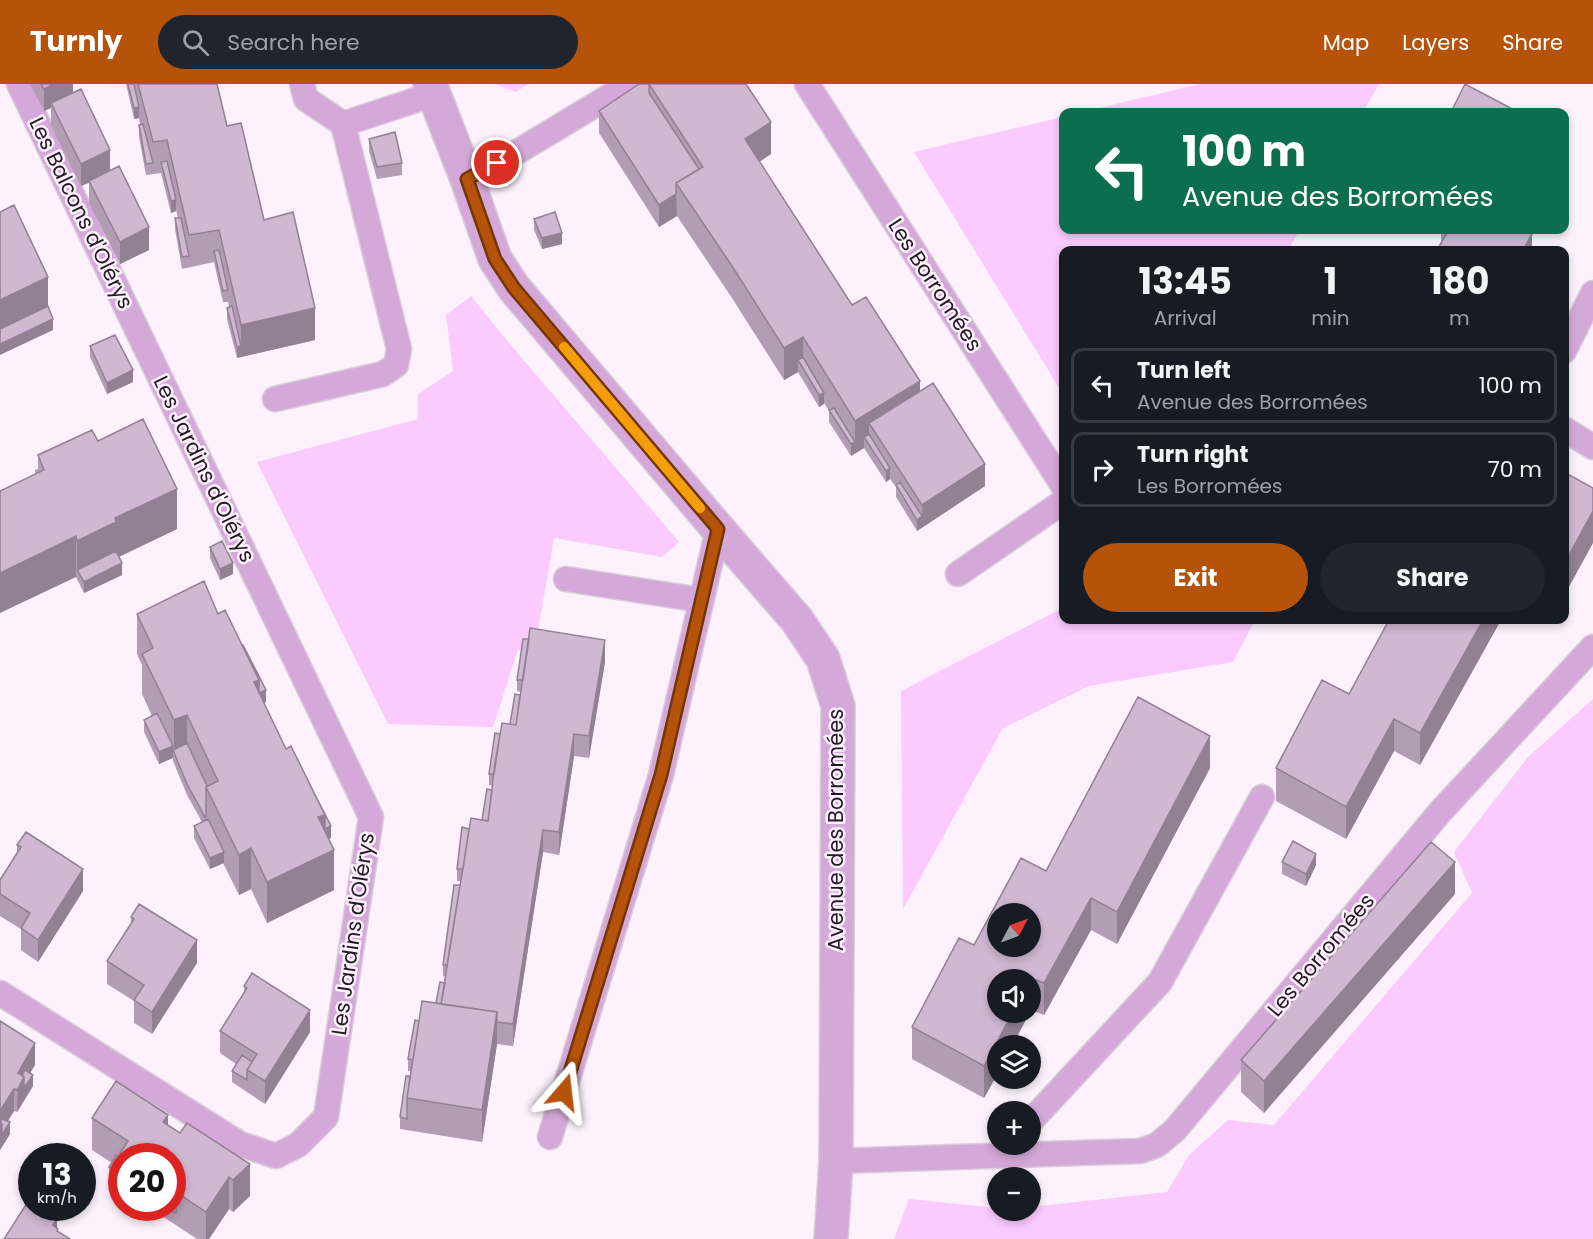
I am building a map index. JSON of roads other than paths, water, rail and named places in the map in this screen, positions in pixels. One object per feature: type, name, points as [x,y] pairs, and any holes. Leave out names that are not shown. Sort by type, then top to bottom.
[{"type":"street","name":"Avenue des Borromées","points":[[432,89],[495,259],[514,288],[797,620],[823,659],[838,706],[836,1161],[831,1239]]},
{"type":"lane","name":"Les Balcons d'Olérys","points":[[19,84],[143,343]]},
{"type":"lane","points":[[275,399],[383,374],[396,365],[399,349],[344,124],[306,99],[302,84]]},
{"type":"lane","points":[[467,179],[512,155],[630,84]]},
{"type":"lane","name":"Les Borromées","points":[[807,84],[1059,479]]},
{"type":"lane","points":[[344,124],[432,89]]},
{"type":"lane","points":[[1569,341],[1593,293]]},
{"type":"lane","name":"Les Jardins d'Olérys","points":[[0,993],[240,1144],[276,1156],[298,1145],[326,1117],[371,817],[143,343]]},
{"type":"lane","points":[[1569,432],[1593,447]]},
{"type":"lane","points":[[958,574],[1059,504]]},
{"type":"lane","points":[[550,1137],[661,775],[718,529]]},
{"type":"lane","points":[[566,579],[701,600]]},
{"type":"lane","name":"Les Borromées","points":[[1041,1150],[1140,1151],[1157,1145],[1175,1130],[1440,812],[1593,647]]},
{"type":"lane","points":[[1041,1110],[1160,982],[1262,797]]},
{"type":"lane","name":"Les Borromées","points":[[836,1161],[890,1160],[987,1151]]}]
